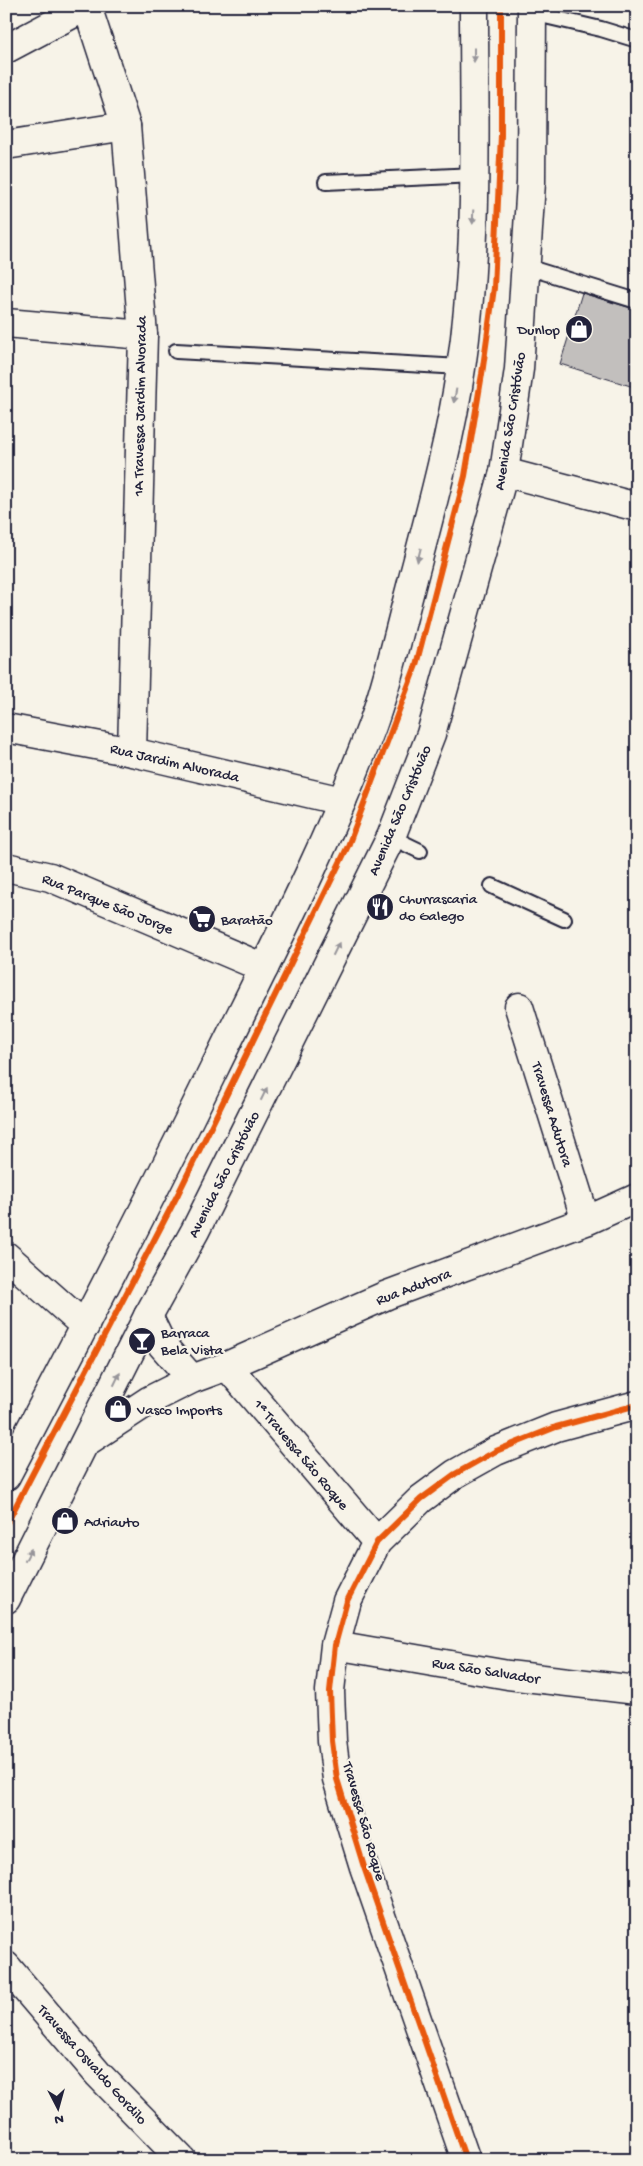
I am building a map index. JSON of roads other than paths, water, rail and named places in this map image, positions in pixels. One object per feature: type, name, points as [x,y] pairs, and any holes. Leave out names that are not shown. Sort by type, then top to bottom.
[{"type":"street","points":[[6,49],[87,6]]},
{"type":"street","name":"1A Travessa Jardim Alvorada","points":[[87,6],[126,126],[143,335],[132,752]]},
{"type":"street","points":[[6,1476],[85,1326],[264,968],[342,801],[373,722],[392,656],[445,449],[461,368],[472,254],[475,175],[474,6]]},
{"type":"street","name":"Avenida São Cristóvão","points":[[6,1598],[148,1316],[196,1231],[391,837],[431,734],[504,472],[519,369],[531,182],[532,10]]},
{"type":"street","points":[[6,145],[126,126]]},
{"type":"street","points":[[6,323],[143,335]]},
{"type":"street","points":[[504,472],[637,507]]},
{"type":"street","name":"Rua Jardim Alvorada","points":[[6,728],[132,752],[342,801]]},
{"type":"street","name":"Rua Parque São Jorge","points":[[6,867],[50,877],[264,968]]},
{"type":"street","name":"Travessa Adutora","points":[[519,1007],[586,1221]]},
{"type":"street","name":"Rua Adutora","points":[[86,1442],[150,1400],[192,1379],[227,1366],[387,1295],[586,1221],[637,1198]]},
{"type":"street","points":[[6,1256],[85,1326]]},
{"type":"street","points":[[148,1316],[162,1345],[192,1379]]},
{"type":"street","name":"1ª Travessa São Roque","points":[[227,1366],[377,1542]]},
{"type":"street","name":"Travessa São Roque","points":[[466,2160],[370,1885],[337,1779],[332,1741],[330,1691],[335,1645],[347,1600],[377,1542],[421,1498],[455,1474],[496,1451],[556,1427],[637,1405]]},
{"type":"street","name":"Rua São Salvador","points":[[335,1645],[508,1675],[637,1690]]},
{"type":"street","name":"Travessa Osvaldo Gordilo","points":[[6,1966],[98,2074],[182,2160]]},
{"type":"lane","points":[[532,10],[637,40]]},
{"type":"lane","points":[[326,182],[475,175]]},
{"type":"lane","points":[[527,267],[637,301]]},
{"type":"lane","points":[[176,351],[461,368]]},
{"type":"lane","points":[[391,837],[420,851]]},
{"type":"lane","points":[[492,886],[564,919]]},
{"type":"place","name":"Dunlop","points":[[579,329]]},
{"type":"place","name":"Churrascaria do Galego","points":[[380,907]]},
{"type":"place","name":"Baratão","points":[[202,919]]},
{"type":"place","name":"Barraca Bela Vista","points":[[142,1341]]},
{"type":"place","name":"Vasco Imports","points":[[118,1409]]},
{"type":"place","name":"Adriauto","points":[[65,1521]]}]
